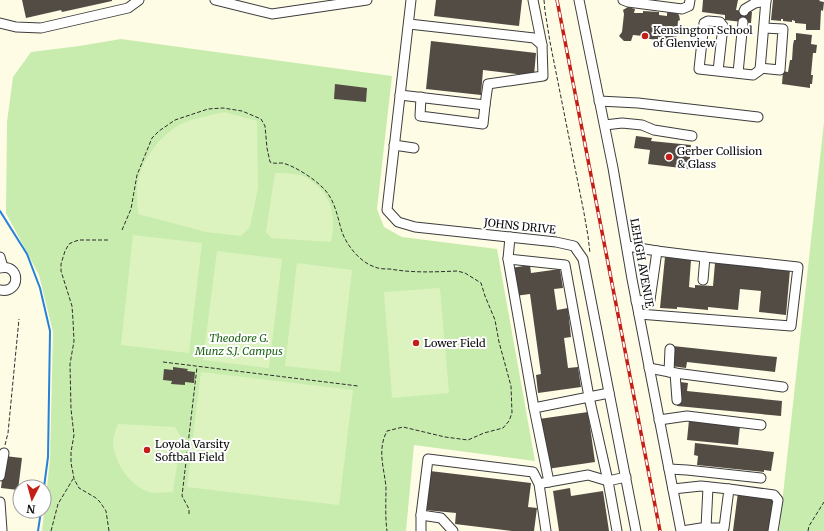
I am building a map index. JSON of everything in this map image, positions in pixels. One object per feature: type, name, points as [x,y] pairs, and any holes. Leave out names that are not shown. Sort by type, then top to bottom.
[{"type":"street","points":[[0,23],[16,28],[41,28],[128,8],[139,0]]},
{"type":"street","points":[[215,0],[272,14],[367,0]]},
{"type":"street","name":"JOHNS DRIVE","points":[[411,0],[388,210],[398,222],[415,227],[556,242],[574,246],[583,259],[636,531]]},
{"type":"street","points":[[421,97],[420,116],[483,124],[488,84],[542,76],[542,45],[533,0]]},
{"type":"street","name":"LEHIGH AVENUE","points":[[579,0],[605,125],[636,300],[681,531]]},
{"type":"street","points":[[624,0],[628,2],[682,9],[689,6],[690,0]]},
{"type":"street","points":[[718,71],[723,26],[720,22],[708,20],[704,23],[699,69],[752,75],[760,70],[766,1],[755,3],[744,11]]},
{"type":"street","points":[[738,73],[743,22]]},
{"type":"street","points":[[409,24],[534,38],[542,45]]},
{"type":"street","points":[[760,68],[780,70],[783,29],[764,28]]},
{"type":"street","points":[[400,95],[485,105]]},
{"type":"street","points":[[599,101],[638,103],[758,117]]},
{"type":"street","points":[[605,125],[622,123],[642,125],[654,130],[692,136]]},
{"type":"street","points":[[394,145],[414,148]]},
{"type":"street","points":[[510,237],[508,259],[534,408],[544,483],[546,531]]},
{"type":"street","points":[[627,246],[705,257],[798,267],[791,326],[639,314]]},
{"type":"street","points":[[636,300],[650,300],[657,251]]},
{"type":"street","points":[[0,257],[2,267],[12,270],[16,281],[8,290],[0,290]]},
{"type":"street","points":[[702,280],[705,257]]},
{"type":"street","points":[[508,259],[565,265],[589,397],[608,481],[617,531]]},
{"type":"street","points":[[670,349],[677,400]]},
{"type":"street","points":[[649,368],[783,386]]},
{"type":"street","points":[[534,408],[609,393]]},
{"type":"street","points":[[659,420],[687,416],[761,425]]},
{"type":"street","points":[[0,476],[4,453]]},
{"type":"street","points":[[421,531],[421,515],[428,459],[533,472],[544,483]]},
{"type":"street","points":[[669,469],[761,478]]},
{"type":"street","points":[[544,483],[588,475],[608,481],[626,477]]},
{"type":"street","points":[[673,489],[701,486],[774,494],[778,500],[773,531]]},
{"type":"street","points":[[706,528],[708,487]]},
{"type":"street","points":[[681,531],[706,528],[724,528],[729,489]]},
{"type":"street","points":[[0,502],[2,530],[0,531]]},
{"type":"street","points":[[421,515],[441,518],[453,531]]},
{"type":"path","points":[[122,230],[131,209],[137,175],[152,138],[175,120],[208,109],[224,108],[242,111],[261,119],[265,126],[270,162],[274,164],[281,163],[292,167],[322,186],[332,200],[348,245],[365,262],[375,267],[403,272],[457,271],[465,273],[481,283],[495,320],[499,342],[511,386],[512,413],[509,422],[503,428],[484,433],[468,440],[445,437],[403,427],[387,431],[383,439],[382,450],[386,485],[387,531]]},
{"type":"path","points":[[108,531],[106,511],[93,495],[79,488],[74,479],[71,463],[74,435],[71,409],[70,364],[74,341],[74,320],[70,299],[61,271],[62,258],[69,244],[79,240],[110,240]]},
{"type":"path","points":[[4,453],[8,433],[19,319]]},
{"type":"path","points":[[163,362],[358,386]]},
{"type":"path","points":[[189,514],[182,496],[197,366]]},
{"type":"path","points":[[51,531],[58,504],[74,479]]},
{"type":"path","points":[[808,531],[809,526],[824,502]]},
{"type":"green space","name":"Theodore G. Munz S.J. Campus","points":[[121,39],[392,76],[377,209],[384,227],[402,237],[497,249],[535,461],[414,445],[406,531],[42,531],[43,519],[52,519],[52,479],[48,479],[50,459],[53,332],[39,275],[6,213],[7,122],[13,77],[31,52]]},
{"type":"green space","points":[[224,112],[257,121],[258,188],[250,227],[241,236],[206,232],[138,214],[138,180],[141,171],[154,147],[174,128],[185,122]]},
{"type":"green space","points":[[824,122],[824,531],[779,531]]},
{"type":"green space","points":[[275,173],[304,176],[324,193],[333,216],[331,242],[271,238],[266,232]]},
{"type":"green space","points":[[133,235],[202,243],[189,353],[121,345]]},
{"type":"green space","points":[[217,251],[282,259],[269,368],[203,360]]},
{"type":"green space","points":[[297,263],[352,270],[340,372],[285,366]]},
{"type":"green space","name":"Lower Field","points":[[440,288],[449,393],[392,398],[384,292]]},
{"type":"green space","points":[[201,372],[353,390],[339,505],[187,487]]},
{"type":"green space","name":"Loyola Varsity Softball Field","points":[[118,424],[175,427],[181,437],[173,492],[154,493],[146,491],[138,487],[126,474],[121,467],[114,450],[113,440]]},
{"type":"building","points":[[22,0],[112,0],[112,1],[26,18]]},
{"type":"building","points":[[436,0],[522,0],[519,26],[434,16]]},
{"type":"building","points":[[703,0],[738,0],[736,10],[752,12],[751,23],[725,20],[725,15],[702,12]]},
{"type":"building","points":[[773,0],[820,0],[819,1],[824,2],[823,11],[821,10],[820,30],[806,30],[806,24],[795,23],[795,21],[792,20],[792,22],[783,21],[783,19],[781,19],[781,21],[771,20]]},
{"type":"building","points":[[628,7],[635,9],[634,13],[643,13],[643,11],[659,12],[659,15],[667,16],[667,13],[669,12],[679,15],[680,20],[678,21],[676,44],[667,46],[663,44],[664,38],[658,37],[658,40],[633,35],[631,41],[624,41],[619,36],[622,32],[623,10]]},
{"type":"building","points":[[796,33],[812,35],[811,44],[817,45],[816,53],[813,53],[811,75],[813,75],[810,88],[782,84],[783,71],[788,72],[790,60],[792,60],[793,45],[794,40],[796,40]]},
{"type":"building","points":[[431,41],[536,53],[534,76],[483,70],[481,95],[426,89]]},
{"type":"building","points":[[335,84],[367,88],[366,102],[334,99]]},
{"type":"building","name":"Gerber Collision & Glass","points":[[636,136],[652,138],[651,141],[691,145],[689,169],[648,164],[650,150],[634,148]]},
{"type":"building","points":[[665,257],[691,260],[689,287],[695,288],[695,285],[713,286],[715,263],[790,270],[786,315],[759,312],[761,291],[740,289],[738,310],[708,307],[708,310],[677,307],[677,309],[660,308]]},
{"type":"building","points":[[530,265],[531,273],[560,269],[563,288],[554,289],[557,310],[568,308],[571,337],[564,338],[568,368],[578,367],[581,387],[538,393],[536,375],[541,374],[530,294],[515,296],[511,268]]},
{"type":"building","points":[[673,346],[777,357],[775,372],[687,362],[686,368],[671,366]]},
{"type":"building","points":[[173,367],[188,369],[187,371],[195,372],[194,383],[185,382],[185,385],[171,384],[172,381],[163,380],[164,369],[173,370]]},
{"type":"building","points":[[680,382],[688,383],[687,391],[782,401],[781,416],[677,406]]},
{"type":"building","points":[[588,412],[595,462],[547,469],[539,419]]},
{"type":"building","points":[[689,420],[740,426],[738,445],[687,440]]},
{"type":"building","points":[[695,443],[774,452],[771,471],[764,470],[764,472],[697,465],[698,456],[694,455]]},
{"type":"building","points":[[5,456],[22,458],[19,479],[12,479],[12,489],[1,488]]},
{"type":"building","points":[[430,471],[531,483],[528,507],[537,508],[534,531],[512,531],[455,524],[456,513],[425,510]]},
{"type":"building","points":[[570,488],[571,496],[603,491],[609,531],[559,531],[553,491]]},
{"type":"building","points":[[738,492],[773,496],[769,531],[733,531]]},
{"type":"waterway","points":[[0,211],[27,254],[40,288],[50,331],[48,457],[45,479]]},
{"type":"waterway","points":[[38,531],[40,519]]},
{"type":"railway","points":[[557,0],[660,531]]},
{"type":"place","name":"Kensington School of Glenview","points":[[645,36]]},
{"type":"place","name":"Gerber Collision & Glass","points":[[669,157]]},
{"type":"place","name":"Lower Field","points":[[416,343]]},
{"type":"place","name":"Loyola Varsity Softball Field","points":[[147,450]]}]
